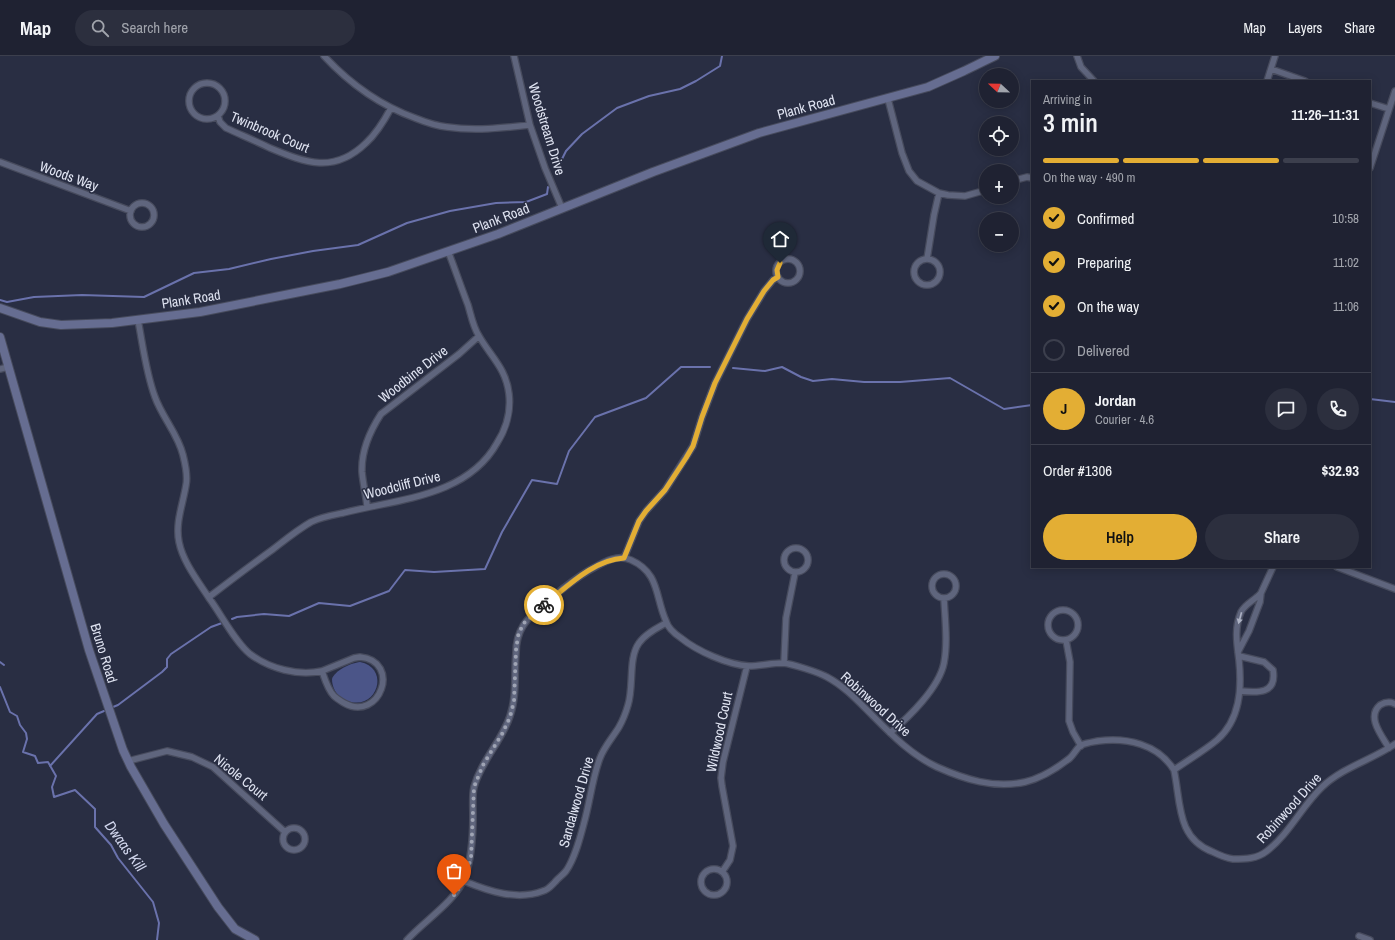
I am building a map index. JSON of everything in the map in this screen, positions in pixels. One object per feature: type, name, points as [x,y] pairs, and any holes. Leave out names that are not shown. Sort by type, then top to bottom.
[{"type":"street","points":[[324,56],[344,76],[377,101],[430,124],[446,127],[486,129],[530,125]]},
{"type":"street","name":"Woodstream Drive","points":[[514,56],[530,125],[544,168],[562,208]]},
{"type":"street","name":"Plank Road","points":[[0,308],[40,322],[61,325],[112,323],[200,312],[340,284],[388,272],[498,234],[652,172],[759,133],[928,87],[994,56]]},
{"type":"street","points":[[1077,56],[1081,67],[1093,80]]},
{"type":"street","points":[[1267,80],[1275,56]]},
{"type":"street","points":[[1271,69],[1302,80]]},
{"type":"street","name":"Twinbrook Court","points":[[213,83],[224,93],[226,100],[224,107],[218,116],[212,119],[201,118],[195,115],[191,109],[189,102],[190,96],[198,85],[213,83]]},
{"type":"street","points":[[1371,165],[1395,91]]},
{"type":"street","points":[[888,99],[902,153],[909,171],[917,181],[939,193],[965,196],[979,192]]},
{"type":"street","points":[[1371,103],[1389,110]]},
{"type":"street","name":"Twinbrook Court","points":[[218,116],[220,122],[226,128],[297,159],[316,163],[329,163],[351,154],[366,143],[379,129],[391,108]]},
{"type":"street","name":"Woods Way","points":[[0,162],[131,211]]},
{"type":"street","points":[[1019,179],[1027,177],[1031,178]]},
{"type":"street","points":[[927,259],[939,193]]},
{"type":"street","points":[[144,203],[153,208],[155,215],[147,226],[140,227],[132,221],[131,211],[134,206],[144,203]]},
{"type":"street","name":"Woodcliff Drive","points":[[209,597],[293,534],[312,522],[368,506],[426,494],[445,488],[472,473],[493,451],[503,434],[506,423],[509,396],[504,376],[479,336],[448,251]]},
{"type":"street","points":[[927,259],[934,261],[939,266],[940,270],[937,280],[928,285],[921,283],[916,278],[915,274],[918,264],[927,259]]},
{"type":"street","points":[[782,260],[793,260],[798,265],[800,272],[794,281],[784,281],[778,277],[777,270],[782,260]]},
{"type":"street","points":[[624,558],[639,521],[665,490],[693,446],[715,383],[747,319],[764,291],[773,280],[778,277]]},
{"type":"street","points":[[138,320],[155,397],[178,441],[183,454],[187,483],[178,521],[179,541],[189,565],[239,642],[250,654],[279,669],[314,673],[354,658],[367,658],[376,663],[382,669],[382,688],[379,696],[372,703],[358,707],[348,705],[334,696],[329,689],[322,671]]},
{"type":"street","name":"Woodbine Drive","points":[[368,506],[362,471],[363,456],[366,442],[372,428],[381,414],[459,354],[479,336]]},
{"type":"street","name":"Bruno Road","points":[[0,337],[4,368],[89,650],[114,725],[128,761],[164,824],[230,924],[235,929],[255,940]]},
{"type":"street","points":[[797,548],[804,551],[808,564],[804,569],[795,573],[788,570],[783,561],[787,551],[797,548]]},
{"type":"street","points":[[407,940],[454,895],[464,881],[471,858],[474,787],[483,765],[502,734],[510,717],[514,701],[516,650],[518,636],[523,624],[542,606],[582,575],[614,558],[624,558],[638,564],[646,569],[650,574],[658,593],[666,623]]},
{"type":"street","points":[[1238,654],[1249,631],[1260,602],[1261,593],[1273,568]]},
{"type":"street","points":[[1340,568],[1395,589]]},
{"type":"street","points":[[784,663],[786,618],[795,573]]},
{"type":"street","points":[[946,574],[952,576],[957,585],[953,594],[944,598],[941,598],[935,594],[932,583],[939,575],[946,574]]},
{"type":"street","points":[[1066,640],[1071,674],[1069,721],[1081,746],[1110,740],[1129,740],[1154,751],[1171,765],[1174,770],[1206,749],[1221,736],[1234,715],[1241,680],[1236,637],[1239,618],[1242,611],[1261,593]]},
{"type":"street","points":[[890,733],[901,724],[925,698],[944,665],[946,632],[944,598]]},
{"type":"street","points":[[1062,610],[1072,612],[1078,625],[1074,634],[1066,640],[1055,638],[1050,632],[1048,625],[1052,614],[1062,610]]},
{"type":"street","name":"Robinwood Drive","points":[[666,623],[680,637],[697,649],[725,661],[747,666],[784,663],[824,675],[842,686],[906,747],[933,765],[966,779],[1002,785],[1021,783],[1039,778],[1063,763],[1081,746]]},
{"type":"street","name":"Sandalwood Drive","points":[[464,881],[494,892],[528,895],[545,891],[566,871],[575,852],[584,823],[600,758],[605,747],[619,726],[631,695],[632,670],[635,651],[640,642],[651,632],[666,623]]},
{"type":"street","points":[[1238,654],[1264,662],[1273,670],[1274,676],[1272,686],[1265,690],[1253,692],[1240,691]]},
{"type":"street","name":"Wildwood Court","points":[[722,872],[730,860],[733,846],[722,786],[723,762],[747,666]]},
{"type":"street","points":[[1389,748],[1375,721],[1374,716],[1378,707],[1383,704],[1389,702],[1395,704]]},
{"type":"street","name":"Robinwood Drive","points":[[1174,770],[1184,823],[1188,833],[1196,842],[1208,850],[1229,858],[1245,859],[1257,857],[1266,852],[1277,842],[1317,792],[1333,778],[1346,769],[1395,744]]},
{"type":"street","name":"Nicole Court","points":[[128,761],[167,751],[192,757],[213,767],[285,832]]},
{"type":"street","points":[[295,827],[301,830],[306,839],[303,846],[294,850],[287,848],[283,838],[285,832],[288,829],[295,827]]},
{"type":"street","points":[[716,869],[722,872],[726,878],[726,886],[721,892],[718,894],[710,894],[704,890],[701,880],[706,871],[716,869]]},
{"type":"street","points":[[1359,936],[1370,940]]},
{"type":"shaded area","points":[[360,662],[370,666],[375,673],[377,681],[376,689],[371,696],[364,701],[355,703],[343,699],[336,693],[332,679],[336,673],[344,668]]},
{"type":"waterway","points":[[558,167],[566,151],[582,134],[617,108],[649,96],[680,89],[720,66],[722,56]]},
{"type":"waterway","points":[[0,300],[7,302],[34,297],[82,295],[144,297],[194,273],[229,269],[313,251],[358,245],[407,223],[450,211],[496,203],[526,202],[547,194],[548,187]]},
{"type":"waterway","points":[[232,619],[237,617],[264,614],[289,616],[319,603],[350,606],[389,591],[405,570],[434,572],[485,569],[502,532],[532,480],[557,484],[569,451],[595,417],[646,398],[681,367],[710,367]]},
{"type":"waterway","points":[[733,368],[765,371],[782,367],[801,377],[813,381],[832,379],[864,382],[900,382],[950,378],[1004,409],[1031,405]]},
{"type":"waterway","points":[[1371,399],[1395,402]]},
{"type":"waterway","points":[[113,707],[118,705],[162,672],[167,667],[167,659],[171,654],[211,627],[222,623]]},
{"type":"waterway","points":[[0,662],[4,665]]},
{"type":"waterway","name":"Dwaas Kill","points":[[0,687],[10,712],[17,716],[20,725],[26,733],[27,739],[23,752],[35,756],[38,763],[48,762],[56,776],[52,787],[54,797],[75,790],[95,809],[95,827],[111,845],[118,858],[153,902],[159,923],[157,940]]},
{"type":"waterway","points":[[50,766],[97,714],[104,711]]},
{"type":"way so far","points":[[454,895],[464,881],[471,858],[474,787],[483,765],[502,734],[510,717],[514,701],[518,636],[523,624],[544,605]]},
{"type":"route","points":[[544,605],[582,575],[604,562],[614,558],[624,558],[639,521],[665,490],[693,446],[702,417],[726,359],[764,291],[773,280],[778,277],[777,270],[780,263]]}]
